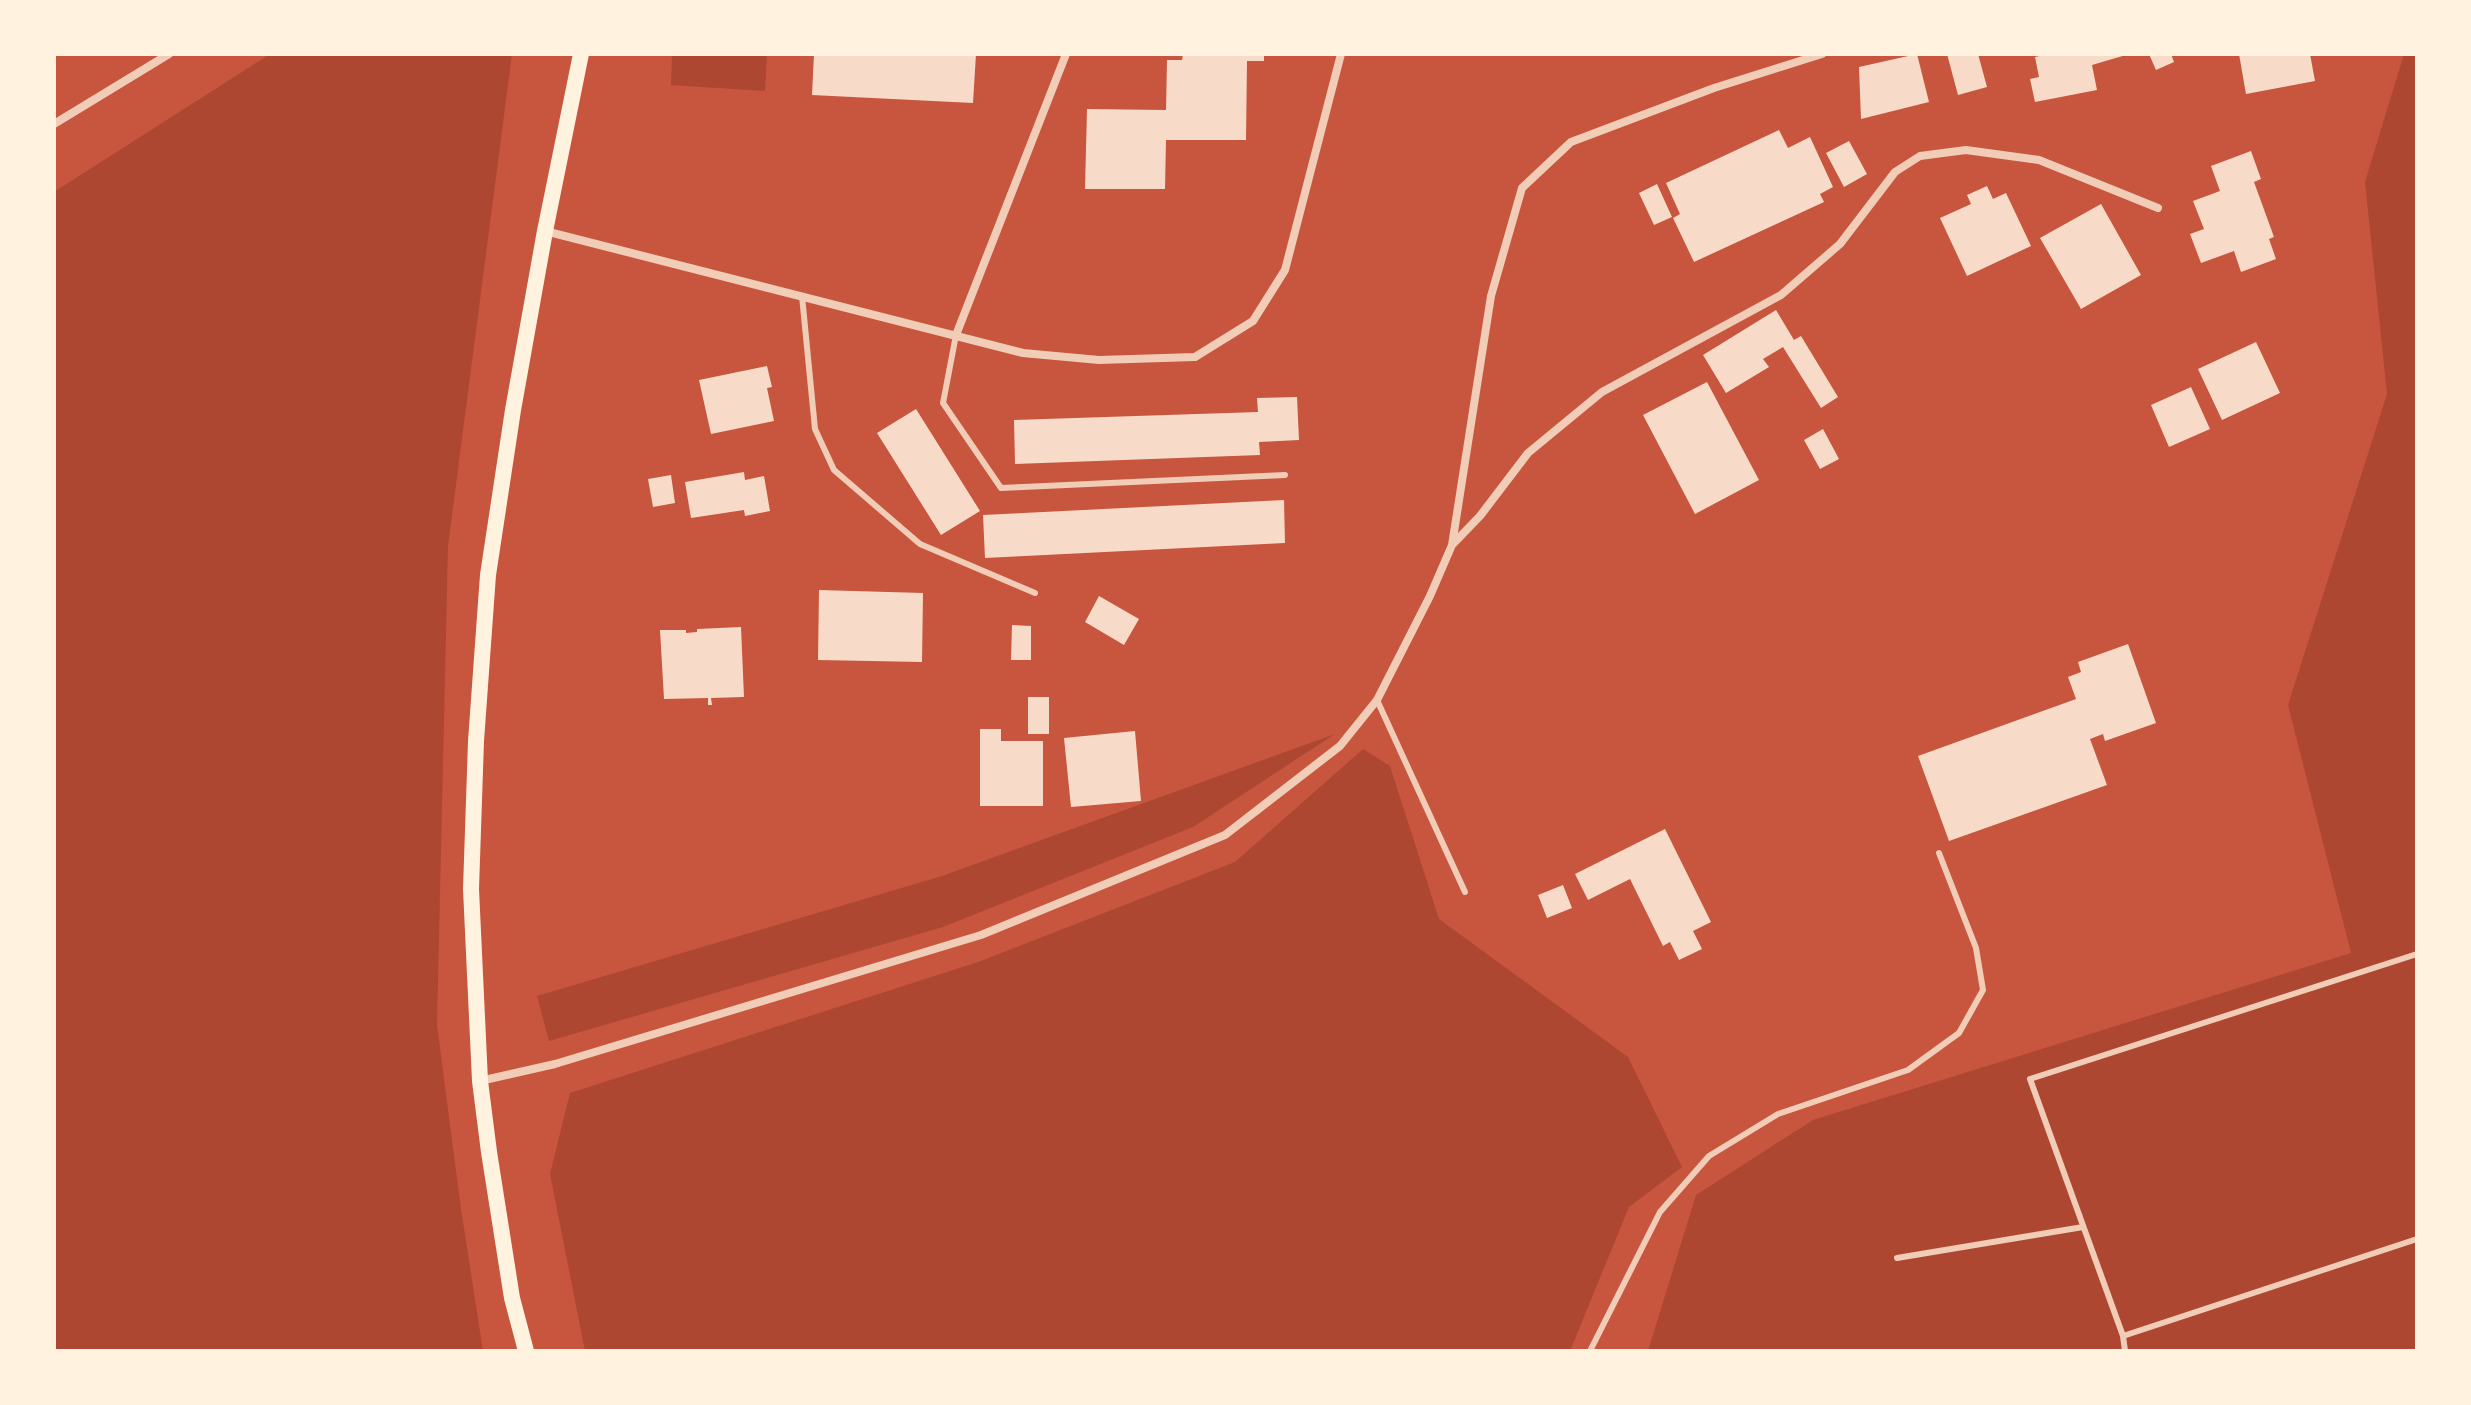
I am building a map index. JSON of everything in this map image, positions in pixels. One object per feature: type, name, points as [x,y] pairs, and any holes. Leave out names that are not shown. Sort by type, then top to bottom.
[{"type":"main road","points":[[526,1351],[512,1298],[480,1081],[471,889],[476,741],[487,591],[513,410],[581,54]]},
{"type":"street","points":[[54,124],[169,54]]},
{"type":"street","points":[[956,335],[1066,54]]},
{"type":"street","points":[[545,231],[1023,353],[1099,360],[1195,357],[1253,321],[1285,270],[1341,54]]},
{"type":"street","points":[[480,1081],[555,1064],[981,935],[1225,835],[1340,746],[1377,700],[1430,596],[1452,545],[1491,296],[1522,188],[1571,142],[1714,88],[1822,54]]},
{"type":"street","points":[[1452,545],[1480,516],[1528,453],[1602,392],[1781,295],[1840,244],[1895,172],[1920,156],[1966,150],[2039,160],[2158,208]]},
{"type":"lane","points":[[802,296],[815,429],[834,470],[920,544],[1035,593]]},
{"type":"lane","points":[[956,335],[943,403],[1001,488],[1285,475]]},
{"type":"lane","points":[[1377,700],[1465,892]]},
{"type":"lane","points":[[1590,1351],[1660,1212],[1709,1156],[1778,1114],[1908,1070],[1959,1033],[1983,990],[1976,948],[1939,853]]},
{"type":"lane","points":[[2125,1351],[2123,1336],[2030,1079],[2417,954]]},
{"type":"lane","points":[[1897,1258],[2083,1227]]},
{"type":"lane","points":[[2123,1336],[2417,1239]]},
{"type":"shaded area","points":[[270,54],[512,54],[448,546],[437,1025],[483,1351],[54,1351],[54,192]]},
{"type":"shaded area","points":[[672,54],[767,54],[765,91],[671,85]]},
{"type":"shaded area","points":[[2404,54],[2417,54],[2417,1351],[1648,1351],[1696,1195],[1813,1120],[2351,953],[2288,705],[2387,394],[2365,182]]},
{"type":"shaded area","points":[[1335,734],[1193,827],[943,927],[549,1041],[537,996],[942,876]]},
{"type":"shaded area","points":[[1363,749],[1390,766],[1439,919],[1628,1057],[1682,1167],[1629,1207],[1570,1351],[585,1351],[550,1174],[570,1093],[978,962],[1235,862]]},
{"type":"building","points":[[814,54],[976,54],[973,103],[812,95]]},
{"type":"building","points":[[1183,54],[1264,54],[1264,61],[1247,61],[1246,140],[1166,140],[1165,189],[1085,189],[1087,109],[1166,110],[1167,60],[1182,60]]},
{"type":"building","points":[[1917,54],[1929,102],[1861,119],[1859,67]]},
{"type":"building","points":[[1947,54],[1978,54],[1987,87],[1958,95]]},
{"type":"building","points":[[2049,54],[2126,55],[2092,65],[2097,90],[2035,102],[2030,79],[2039,77],[2035,57]]},
{"type":"building","points":[[2149,54],[2171,54],[2174,62],[2156,70]]},
{"type":"building","points":[[2239,54],[2310,54],[2315,81],[2246,94]]},
{"type":"building","points":[[1779,130],[1788,148],[1810,137],[1833,187],[1820,194],[1824,202],[1694,262],[1673,218],[1680,214],[1666,183]]},
{"type":"building","points":[[1849,141],[1867,174],[1844,187],[1826,153]]},
{"type":"building","points":[[2251,151],[2261,179],[2254,182],[2274,237],[2269,239],[2276,259],[2241,272],[2234,251],[2201,263],[2190,234],[2204,229],[2193,201],[2220,191],[2211,166]]},
{"type":"building","points":[[1657,184],[1672,217],[1654,225],[1639,193]]},
{"type":"building","points":[[1987,186],[1993,199],[2006,193],[2031,246],[1967,276],[1940,218],[1971,204],[1967,195]]},
{"type":"building","points":[[2101,204],[2141,275],[2081,309],[2040,238]]},
{"type":"building","points":[[1776,310],[1794,340],[1801,336],[1838,397],[1821,408],[1783,347],[1763,359],[1769,367],[1726,393],[1703,355]]},
{"type":"building","points":[[2256,342],[2280,393],[2222,420],[2198,369]]},
{"type":"building","points":[[767,366],[772,387],[767,388],[774,421],[711,434],[699,380]]},
{"type":"building","points":[[1707,382],[1759,480],[1695,514],[1643,415]]},
{"type":"building","points":[[2191,387],[2210,429],[2169,447],[2151,405]]},
{"type":"building","points":[[1297,397],[1299,440],[1259,442],[1260,455],[1015,464],[1014,420],[1258,412],[1257,398]]},
{"type":"building","points":[[916,409],[980,511],[941,535],[877,433]]},
{"type":"building","points":[[1823,429],[1839,459],[1820,469],[1804,440]]},
{"type":"building","points":[[744,472],[745,480],[764,476],[770,511],[745,516],[744,510],[691,518],[685,482]]},
{"type":"building","points":[[671,475],[675,503],[653,507],[648,479]]},
{"type":"building","points":[[1284,500],[1285,543],[985,558],[983,515]]},
{"type":"building","points":[[819,590],[923,593],[922,662],[818,660]]},
{"type":"building","points":[[1099,596],[1139,619],[1124,645],[1085,622]]},
{"type":"building","points":[[1012,625],[1031,626],[1031,660],[1011,660]]},
{"type":"building","points":[[741,627],[744,697],[711,698],[712,705],[708,705],[708,698],[664,699],[660,630],[686,630],[686,633],[697,632],[697,629]]},
{"type":"building","points":[[2128,644],[2156,723],[2105,741],[2103,734],[2090,739],[2107,785],[1949,841],[1918,756],[2076,699],[2068,677],[2081,672],[2078,662]]},
{"type":"building","points":[[1028,697],[1049,697],[1049,734],[1028,734]]},
{"type":"building","points":[[980,729],[1001,729],[1001,741],[1043,741],[1043,806],[980,806]]},
{"type":"building","points":[[1135,731],[1141,801],[1071,807],[1064,738]]},
{"type":"building","points":[[1665,829],[1711,922],[1693,931],[1702,949],[1679,960],[1670,942],[1663,946],[1630,879],[1588,900],[1575,874]]},
{"type":"building","points":[[1563,885],[1572,908],[1547,918],[1538,895]]}]
